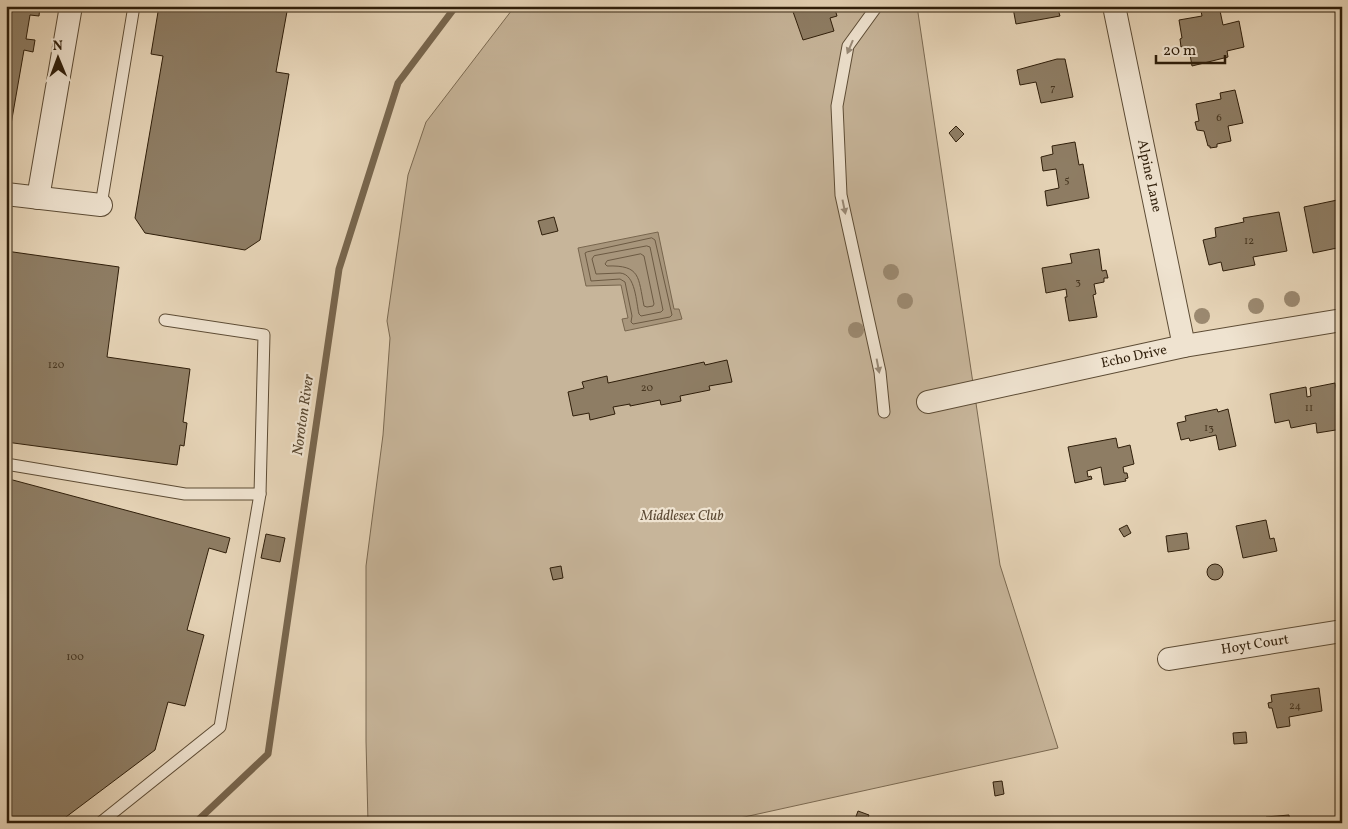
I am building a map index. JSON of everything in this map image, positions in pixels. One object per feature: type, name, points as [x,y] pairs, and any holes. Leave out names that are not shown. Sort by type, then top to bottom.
[{"type":"street","points":[[38,198],[71,6]]},
{"type":"street","name":"Alpine Lane","points":[[1114,6],[1184,346]]},
{"type":"street","points":[[6,194],[101,205]]},
{"type":"street","name":"Echo Drive","points":[[928,402],[1184,346],[1342,320]]},
{"type":"street","name":"Hoyt Court","points":[[1169,659],[1342,631]]},
{"type":"lane","points":[[101,205],[134,6]]},
{"type":"lane","points":[[876,6],[848,46],[837,106],[841,195],[880,372],[884,412]]},
{"type":"lane","points":[[100,823],[220,727],[260,494],[264,335],[165,320]]},
{"type":"lane","points":[[6,464],[185,494],[260,494]]},
{"type":"green space","name":"Middlesex Club","points":[[515,6],[917,6],[1000,565],[1058,748],[717,823],[368,823],[366,566],[383,435],[390,338],[387,321],[408,175],[426,122]]},
{"type":"water","points":[[658,232],[674,309],[679,309],[682,319],[625,331],[622,319],[628,318],[621,285],[586,286],[578,248]]},
{"type":"building","points":[[6,6],[40,6],[39,16],[30,15],[26,39],[35,40],[33,52],[24,50],[6,153]]},
{"type":"building","points":[[159,6],[288,6],[276,72],[289,74],[260,240],[245,250],[145,233],[135,218],[163,56],[151,54]]},
{"type":"building","points":[[791,6],[834,6],[837,16],[830,18],[834,31],[803,40]]},
{"type":"building","points":[[1022,6],[1057,6],[1060,16],[1016,24],[1013,8]]},
{"type":"building","points":[[1200,6],[1219,6],[1223,25],[1239,21],[1244,47],[1227,51],[1228,57],[1192,66],[1189,49],[1184,50],[1183,46],[1181,47],[1180,39],[1182,38],[1179,20],[1202,16]]},
{"type":"building","points":[[1057,59],[1065,59],[1073,97],[1041,103],[1036,82],[1020,85],[1017,70]]},
{"type":"building","points":[[1235,90],[1243,123],[1228,126],[1231,141],[1217,144],[1217,147],[1210,148],[1204,131],[1197,130],[1195,122],[1199,121],[1196,104],[1221,99],[1220,93]]},
{"type":"building","points":[[956,126],[964,134],[956,142],[949,133]]},
{"type":"building","points":[[1075,142],[1079,165],[1083,164],[1089,198],[1047,206],[1045,191],[1059,188],[1056,169],[1043,171],[1041,157],[1053,154],[1052,146]]},
{"type":"building","points":[[1342,199],[1342,247],[1313,253],[1304,207]]},
{"type":"building","points":[[1279,212],[1287,251],[1253,257],[1255,265],[1223,271],[1221,262],[1209,265],[1203,240],[1216,237],[1215,228],[1244,222],[1243,218]]},
{"type":"building","points":[[554,217],[558,231],[542,235],[538,221]]},
{"type":"building","points":[[1099,249],[1102,271],[1106,270],[1108,278],[1104,278],[1104,282],[1094,284],[1096,294],[1093,295],[1097,317],[1069,321],[1065,297],[1067,297],[1066,289],[1046,293],[1042,268],[1072,263],[1070,254]]},
{"type":"building","points":[[6,251],[119,267],[107,357],[190,369],[183,422],[187,423],[184,446],[180,445],[177,465],[6,442]]},
{"type":"building","points":[[727,360],[732,382],[709,386],[710,390],[680,396],[681,401],[661,405],[660,400],[630,406],[630,404],[613,407],[615,414],[590,420],[589,413],[573,416],[568,392],[584,388],[582,382],[607,376],[608,383],[704,362],[705,365]]},
{"type":"building","points":[[1335,383],[1342,419],[1342,429],[1317,433],[1316,423],[1291,428],[1289,420],[1275,423],[1270,394],[1306,387],[1307,397],[1311,396],[1310,388]]},
{"type":"building","points":[[1217,409],[1218,412],[1228,409],[1236,446],[1219,450],[1216,435],[1190,441],[1189,438],[1181,440],[1177,423],[1186,421],[1185,416]]},
{"type":"building","points":[[1116,438],[1118,448],[1130,445],[1134,464],[1123,467],[1124,473],[1127,473],[1128,478],[1125,479],[1126,481],[1104,485],[1101,467],[1087,471],[1088,477],[1091,476],[1092,479],[1075,483],[1068,447]]},
{"type":"building","points":[[9,479],[230,538],[226,553],[209,548],[187,630],[204,635],[185,706],[168,702],[155,750],[58,823],[6,823],[6,489]]},
{"type":"building","points":[[1266,520],[1270,539],[1274,538],[1277,551],[1243,558],[1236,526]]},
{"type":"building","points":[[1127,525],[1131,533],[1124,537],[1119,529]]},
{"type":"building","points":[[1187,533],[1189,549],[1168,552],[1166,536]]},
{"type":"building","points":[[266,534],[285,538],[280,562],[261,558]]},
{"type":"building","points":[[1215,564],[1223,572],[1215,580],[1207,572]]},
{"type":"building","points":[[561,566],[563,578],[553,580],[550,568]]},
{"type":"building","points":[[1319,688],[1322,711],[1289,717],[1290,726],[1277,728],[1272,708],[1269,708],[1268,703],[1272,702],[1271,695]]},
{"type":"building","points":[[1246,732],[1247,743],[1234,744],[1233,733]]},
{"type":"building","points":[[1002,781],[1004,794],[995,796],[993,782]]},
{"type":"building","points":[[858,811],[869,815],[866,823],[854,822]]},
{"type":"building","points":[[1289,815],[1290,823],[1267,823],[1266,817]]},
{"type":"building","points":[[398,820],[399,823],[380,823]]},
{"type":"building","points":[[1245,821],[1245,823],[1230,823],[1230,822]]},
{"type":"waterway","name":"Noroton River","points":[[195,823],[268,754],[339,269],[398,83],[456,6]]}]
